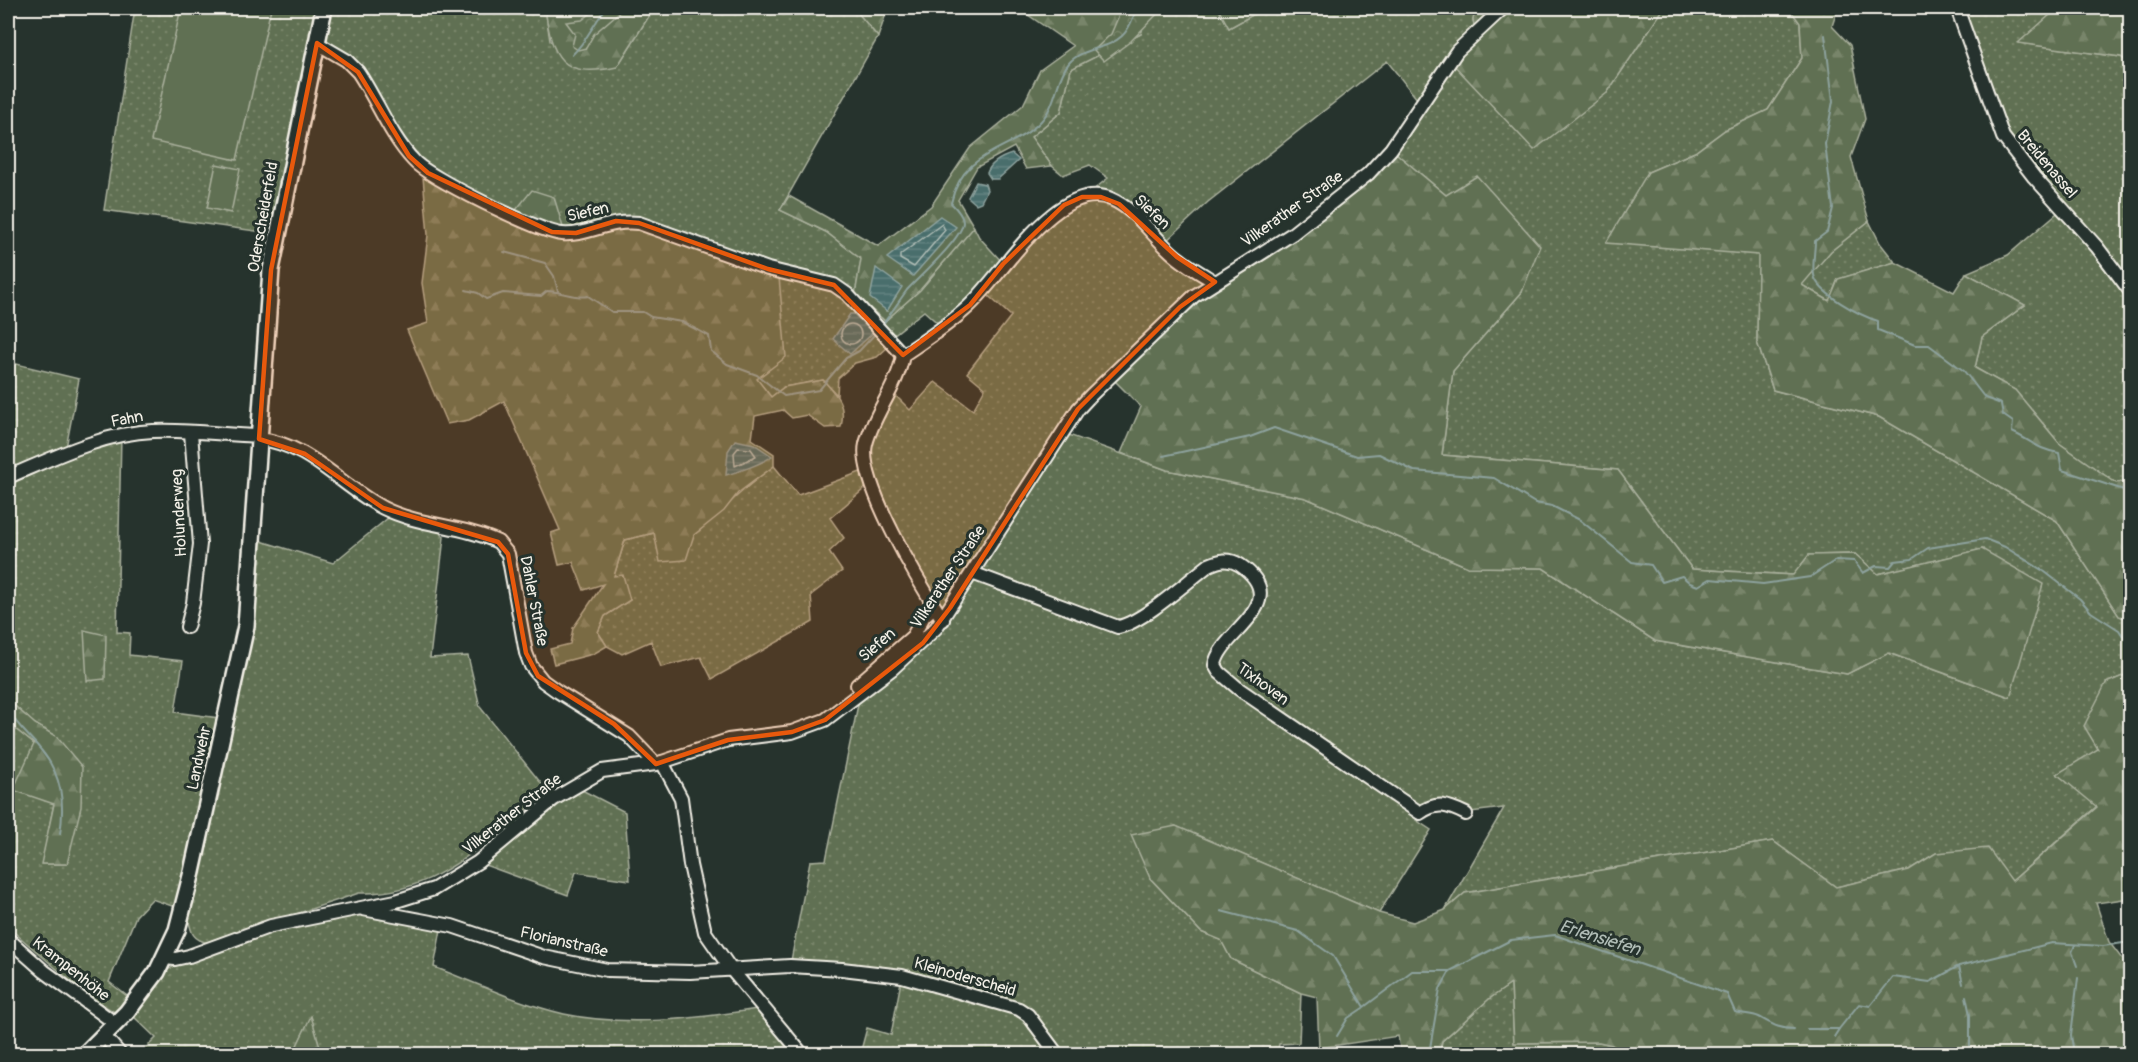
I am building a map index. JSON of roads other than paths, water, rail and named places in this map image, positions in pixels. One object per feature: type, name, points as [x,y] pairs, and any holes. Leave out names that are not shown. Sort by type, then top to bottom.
[{"type":"main road","name":"Oderscheiderfeld","points":[[259,438],[271,270],[324,8]]},
{"type":"main road","name":"Landwehr","points":[[86,1054],[116,1024],[147,986],[165,958],[177,930],[246,626],[259,438]]},
{"type":"street","name":"Vilkerather Straße","points":[[165,958],[182,958],[254,931],[396,901],[434,889],[478,862],[555,800],[602,771],[659,763],[728,740],[792,732],[825,720],[923,643],[943,620],[1078,409],[1180,307],[1215,282],[1292,234],[1368,174],[1391,149],[1457,51],[1503,8]]},
{"type":"street","name":"Breidenassel","points":[[1957,8],[2003,137],[2034,177],[2097,247],[2130,291]]},
{"type":"street","name":"Siefen","points":[[317,43],[346,60],[358,72],[410,156],[428,173],[525,222],[552,232],[576,233],[616,221],[639,223],[735,259],[834,285],[847,294],[903,355],[970,305],[1003,264],[1064,205],[1082,197],[1101,196],[1119,204],[1177,257],[1215,282]]},
{"type":"street","points":[[903,355],[898,375],[866,446],[867,470],[876,496],[943,620]]},
{"type":"street","name":"Fahn","points":[[8,477],[65,453],[122,435],[153,431],[259,438]]},
{"type":"street","name":"Holunderweg","points":[[187,627],[193,603],[200,544],[191,433]]},
{"type":"street","name":"Dahler Straße","points":[[259,438],[279,443],[305,454],[383,508],[498,542],[508,554],[526,653],[531,666],[543,681],[629,736],[659,763],[681,798],[690,866],[705,932],[730,968],[802,1054]]},
{"type":"street","name":"Tixhoven","points":[[972,573],[1118,627],[1127,626],[1209,565],[1221,560],[1238,564],[1253,578],[1258,594],[1257,602],[1246,624],[1224,646],[1216,659],[1219,672],[1239,689],[1420,813],[1431,806],[1447,804],[1466,814]]},
{"type":"street","name":"Siefen","points":[[859,680],[913,636],[924,615],[934,607]]},
{"type":"street","name":"Florianstraße","points":[[356,908],[452,926],[544,957],[607,970],[690,972],[790,966],[842,969]]},
{"type":"street","name":"Krampenhöhe","points":[[8,939],[44,971],[116,1024]]},
{"type":"street","name":"Kleinoderscheid","points":[[842,969],[902,976],[1019,1009],[1028,1015],[1057,1054]]},
{"type":"street","points":[[104,1036],[120,1054]]},
{"type":"water","points":[[1012,154],[1019,160],[998,179],[991,179],[987,173],[991,166],[1001,158]]},
{"type":"water","points":[[976,182],[985,184],[987,190],[981,202],[976,204],[968,197]]},
{"type":"water","points":[[940,216],[956,227],[913,276],[887,258]]},
{"type":"water","points":[[876,268],[902,287],[887,311],[870,298]]},
{"type":"water","points":[[850,314],[854,314],[873,333],[850,354],[833,339]]},
{"type":"water","points":[[735,440],[754,444],[772,456],[756,465],[726,475],[728,451]]},
{"type":"waterway","points":[[572,55],[606,8]]},
{"type":"waterway","points":[[883,324],[907,290],[956,238],[961,229],[962,217],[951,203],[957,185],[966,171],[977,161],[1029,131],[1041,121],[1050,107],[1061,76],[1069,63],[1081,54],[1116,41],[1125,33],[1137,8]]},
{"type":"waterway","points":[[1822,8],[1823,12]]},
{"type":"waterway","points":[[1825,35],[1833,101],[1825,144],[1833,208],[1827,232],[1815,241],[1813,271],[1817,282],[1841,303],[1878,321],[1878,330],[1915,345],[1929,345],[1964,371],[1985,398],[2001,404],[2003,415],[2013,422],[2012,432],[2039,447],[2059,453],[2062,470],[2130,492]]},
{"type":"waterway","points":[[504,252],[545,263],[554,276],[558,291]]},
{"type":"waterway","points":[[466,290],[478,293],[486,299],[503,293],[541,296],[547,291],[588,296],[612,312],[643,312],[651,317],[682,322],[709,336],[711,351],[727,364],[757,375],[784,396],[819,390],[846,358],[859,351],[874,335]]},
{"type":"waterway","points":[[1163,456],[1250,437],[1274,428],[1357,456],[1379,454],[1414,471],[1494,478],[1535,503],[1552,506],[1580,520],[1632,562],[1651,565],[1662,582],[1682,576],[1698,586],[1710,579],[1763,584],[1810,577],[1836,560],[1854,561],[1863,573],[1876,566],[1890,567],[1895,561],[1912,559],[1928,548],[1985,539],[2005,547],[2045,572],[2080,599],[2091,612],[2119,630],[2127,642],[2130,654]]},
{"type":"waterway","points":[[8,710],[54,769],[62,800],[60,834]]},
{"type":"waterway","name":"Erlensiefen","points":[[1221,911],[1298,931],[1333,956],[1364,1007],[1412,971],[1450,971],[1511,940],[1555,935],[1727,994],[1735,1012],[1757,1016],[1779,1027],[1794,1029]]},
{"type":"waterway","name":"Erlensiefen","points":[[1807,1029],[1839,1029],[1859,1004],[1870,1006],[1893,977],[1930,982],[1959,966],[2052,943],[2103,946],[2130,942]]},
{"type":"waterway","points":[[2075,945],[2072,952],[2077,966]]},
{"type":"waterway","points":[[1959,966],[1963,984]]},
{"type":"waterway","points":[[1429,1054],[1440,989],[1450,971]]},
{"type":"waterway","points":[[2074,1054],[2071,1035],[2078,978]]},
{"type":"waterway","points":[[1966,996],[1970,1015],[1970,1054]]},
{"type":"waterway","points":[[1337,1036],[1348,1018],[1363,1008]]},
{"type":"waterway","points":[[1834,1037],[1839,1029]]},
{"type":"waterway","points":[[1821,1054],[1824,1051]]}]
